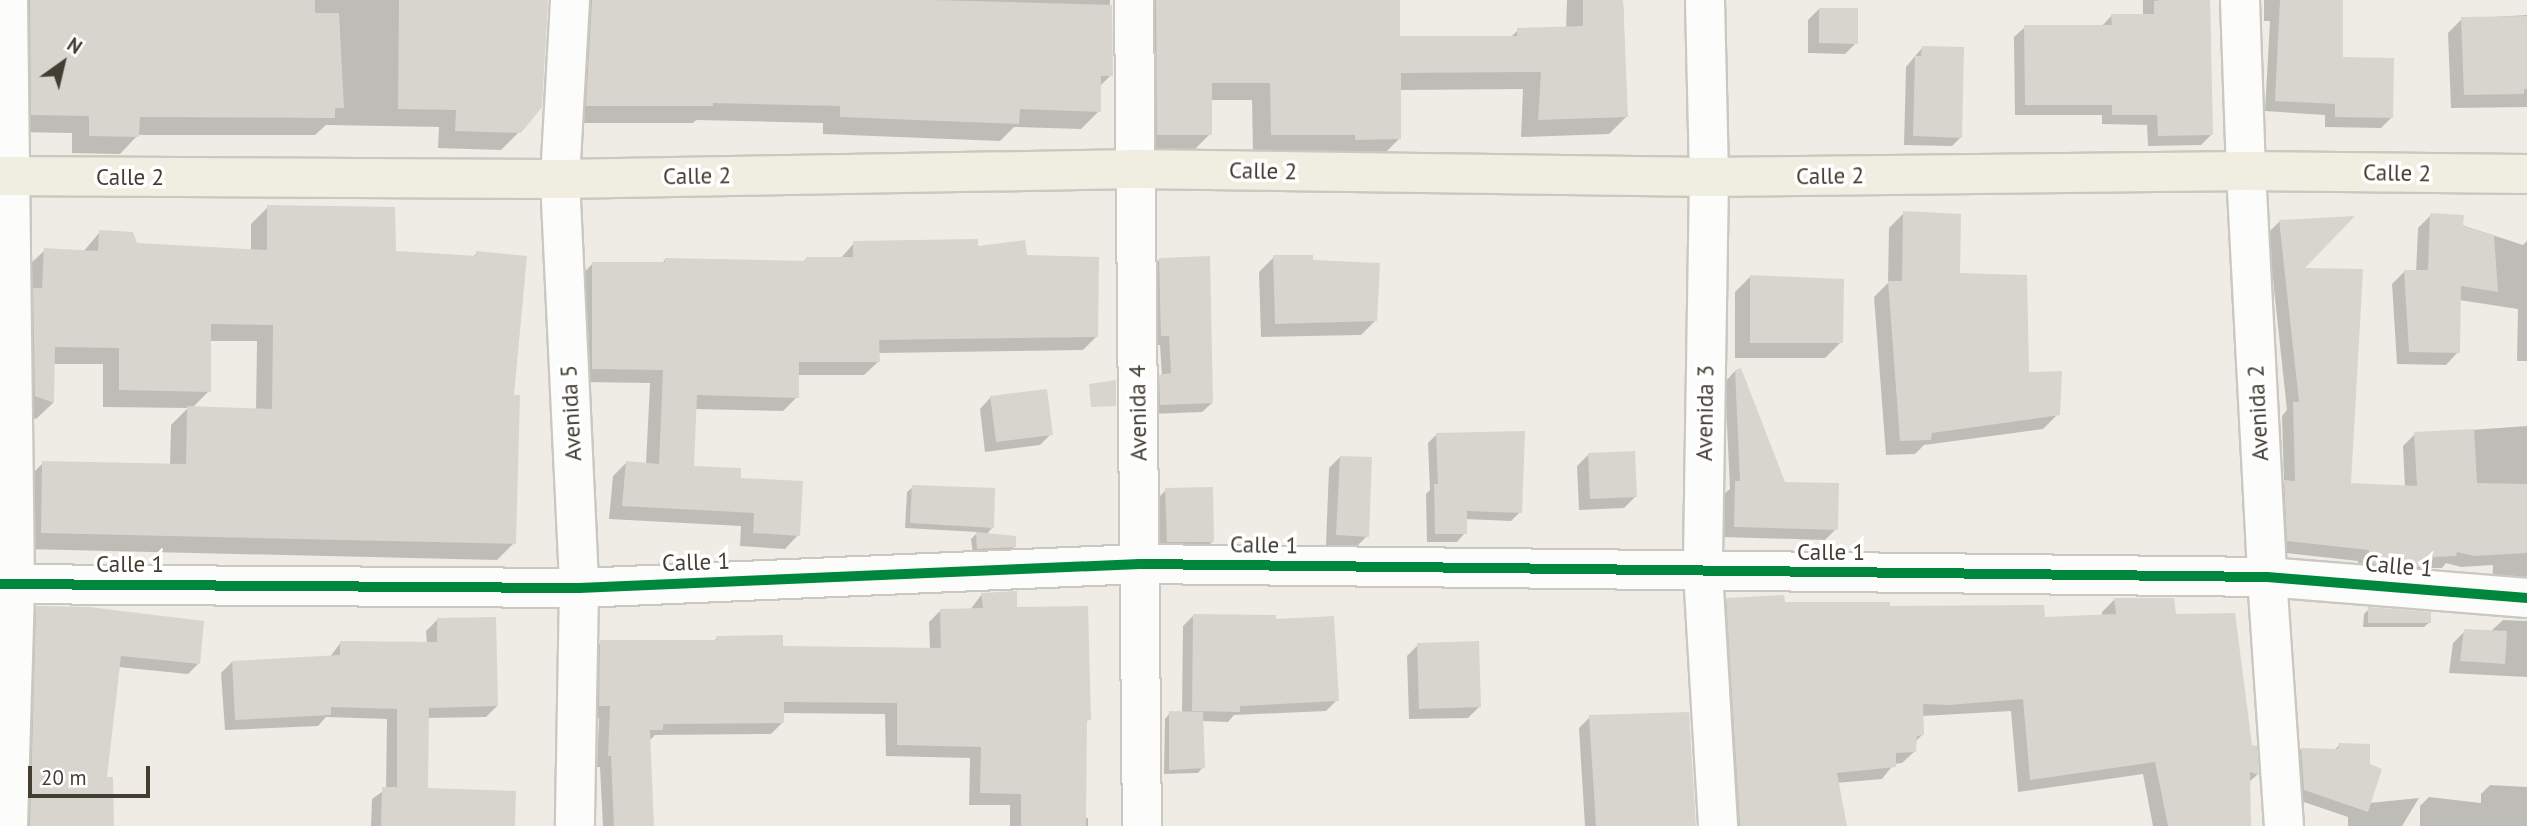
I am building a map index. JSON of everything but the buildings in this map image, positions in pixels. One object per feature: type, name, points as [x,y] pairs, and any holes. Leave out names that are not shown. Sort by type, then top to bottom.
[{"type":"main road","name":"Calle 2","points":[[4,176],[560,178],[1136,169],[1709,177],[2246,171],[2527,174]]},
{"type":"street","points":[[8,0],[4,176],[8,826]]},
{"type":"street","name":"Avenida 5","points":[[570,0],[560,178],[579,587],[575,826]]},
{"type":"street","name":"Avenida 4","points":[[1135,0],[1142,826]]},
{"type":"street","name":"Avenida 3","points":[[1705,0],[1709,177],[1703,572],[1718,826]]},
{"type":"street","name":"Avenida 2","points":[[2240,0],[2267,576],[2284,826]]},
{"type":"street","name":"Calle 1","points":[[8,584],[579,587],[1139,564],[2267,576],[2527,598]]},
{"type":"cycle path","points":[[0,584],[579,588],[1139,564],[2267,577],[2527,598]]}]
